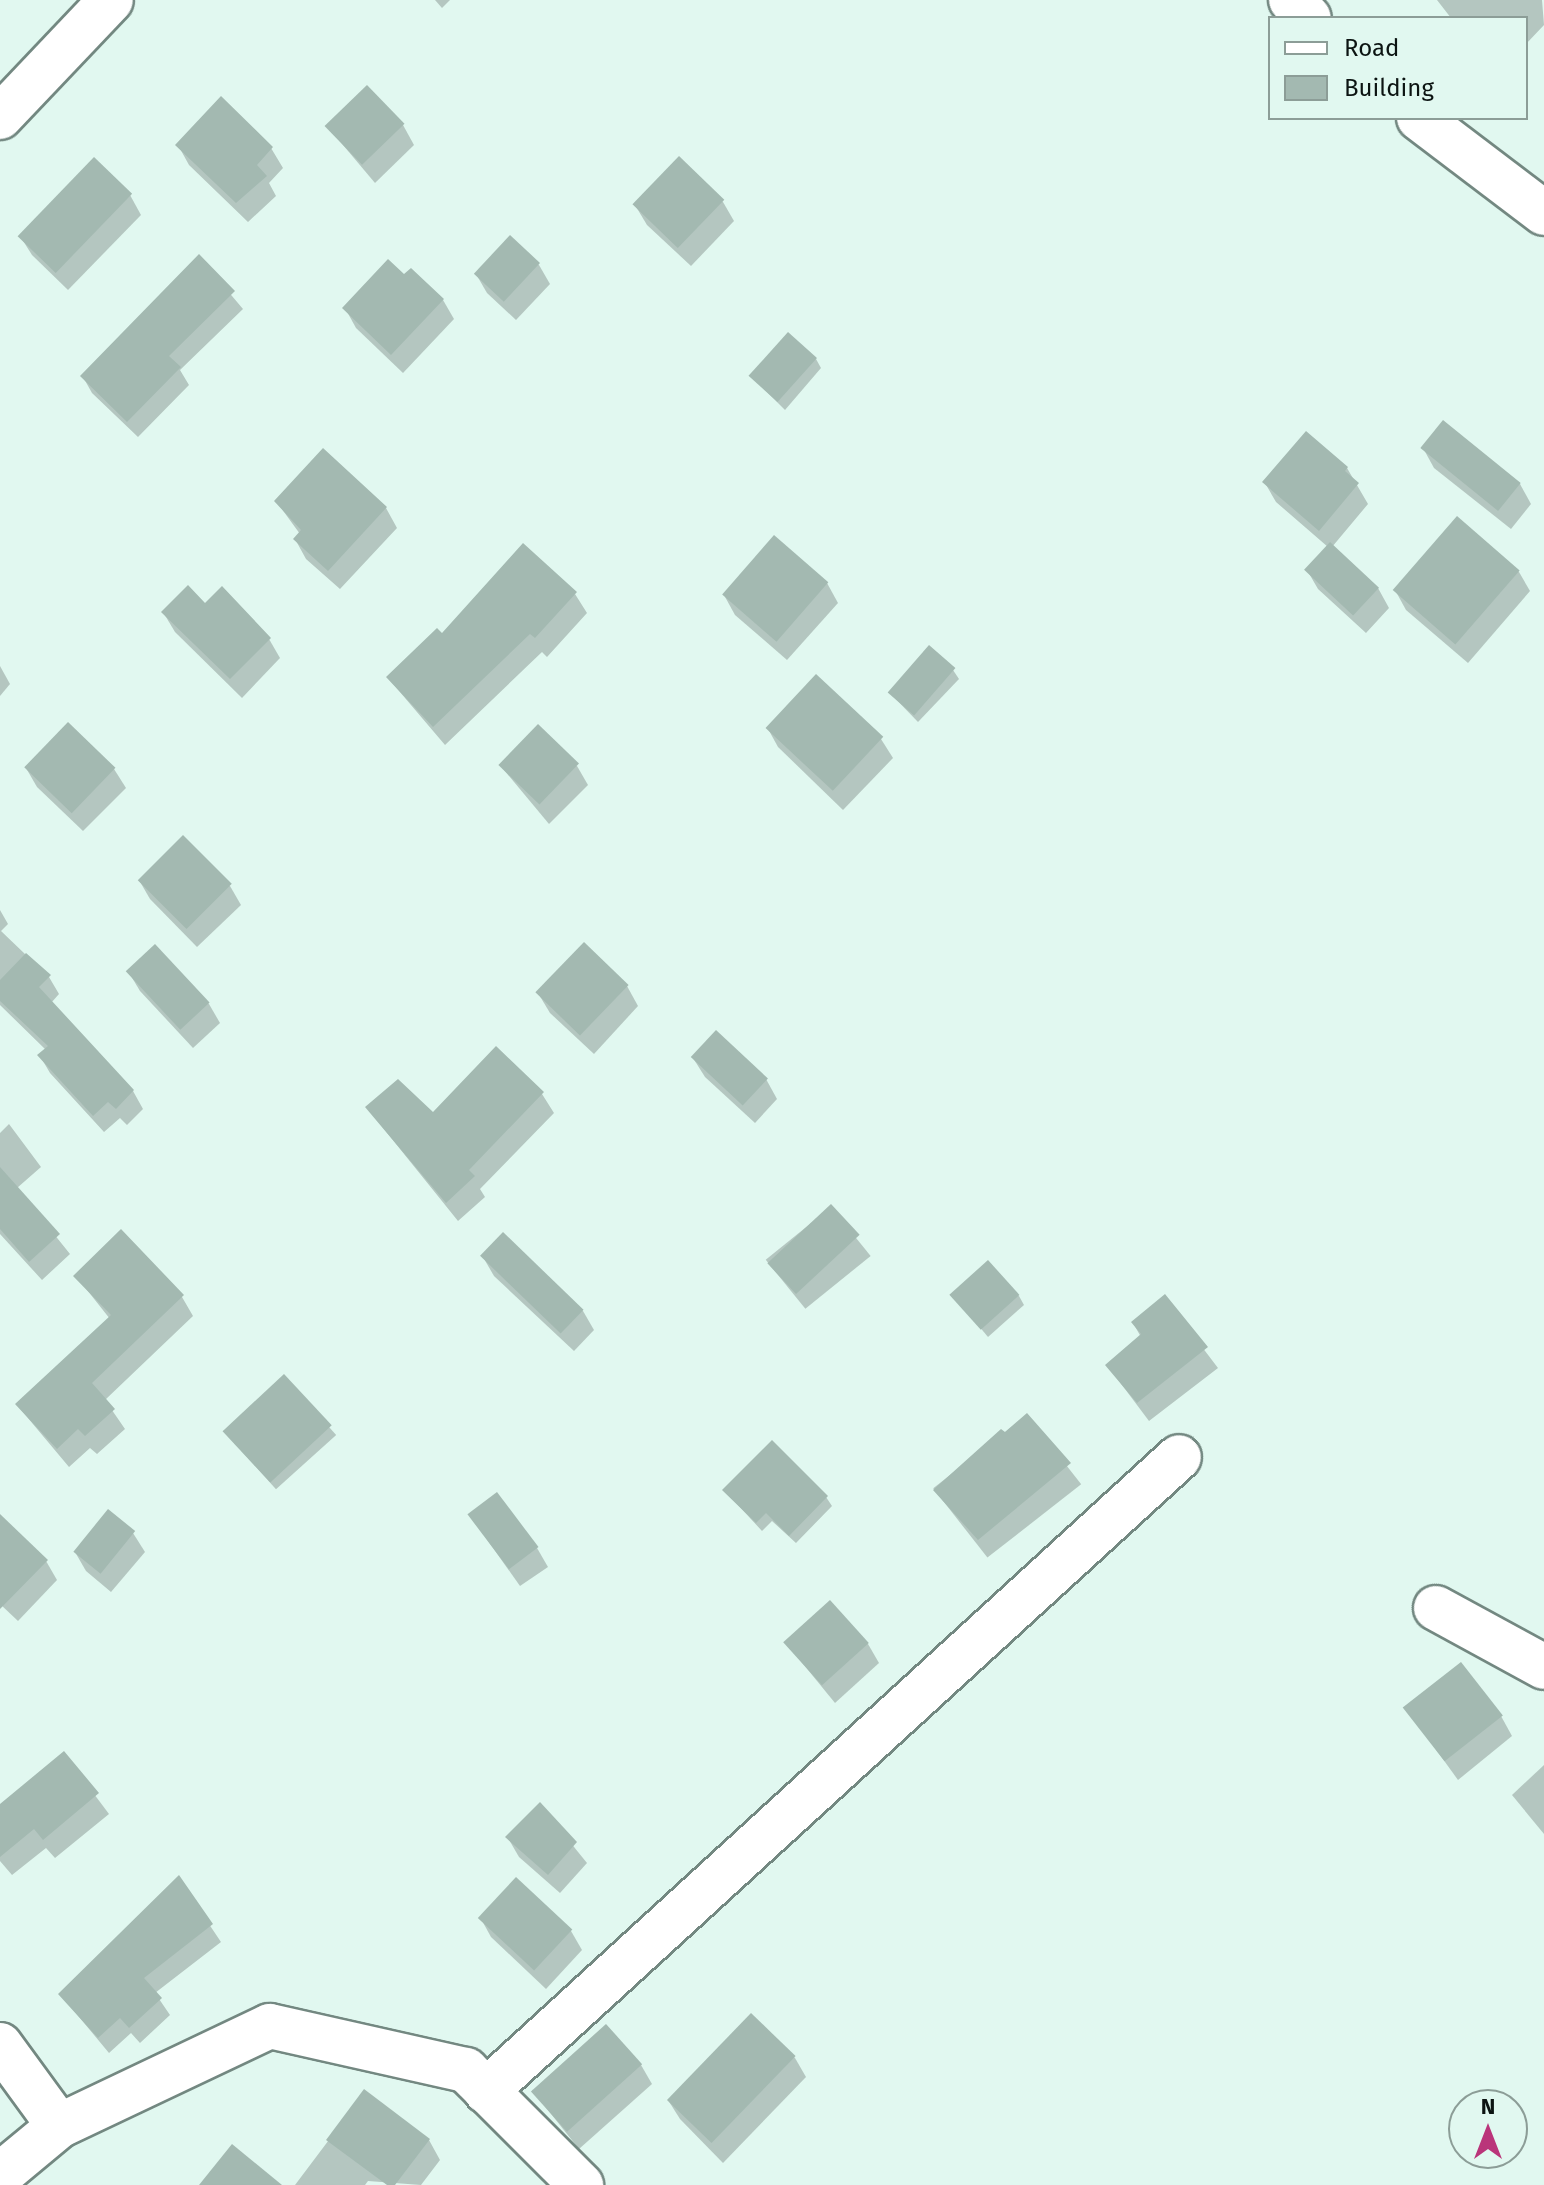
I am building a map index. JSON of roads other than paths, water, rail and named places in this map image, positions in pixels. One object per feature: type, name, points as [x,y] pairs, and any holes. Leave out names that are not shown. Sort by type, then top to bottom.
[{"type":"street","points":[[0,117],[111,0]]},
{"type":"street","points":[[1291,0],[1307,16]]},
{"type":"street","points":[[1422,120],[1544,213]]},
{"type":"street","points":[[486,2091],[1179,1457]]},
{"type":"street","points":[[1436,1608],[1544,1667]]},
{"type":"street","points":[[0,2175],[59,2126],[270,2026],[466,2070],[581,2185]]},
{"type":"street","points":[[0,2045],[59,2126]]}]
